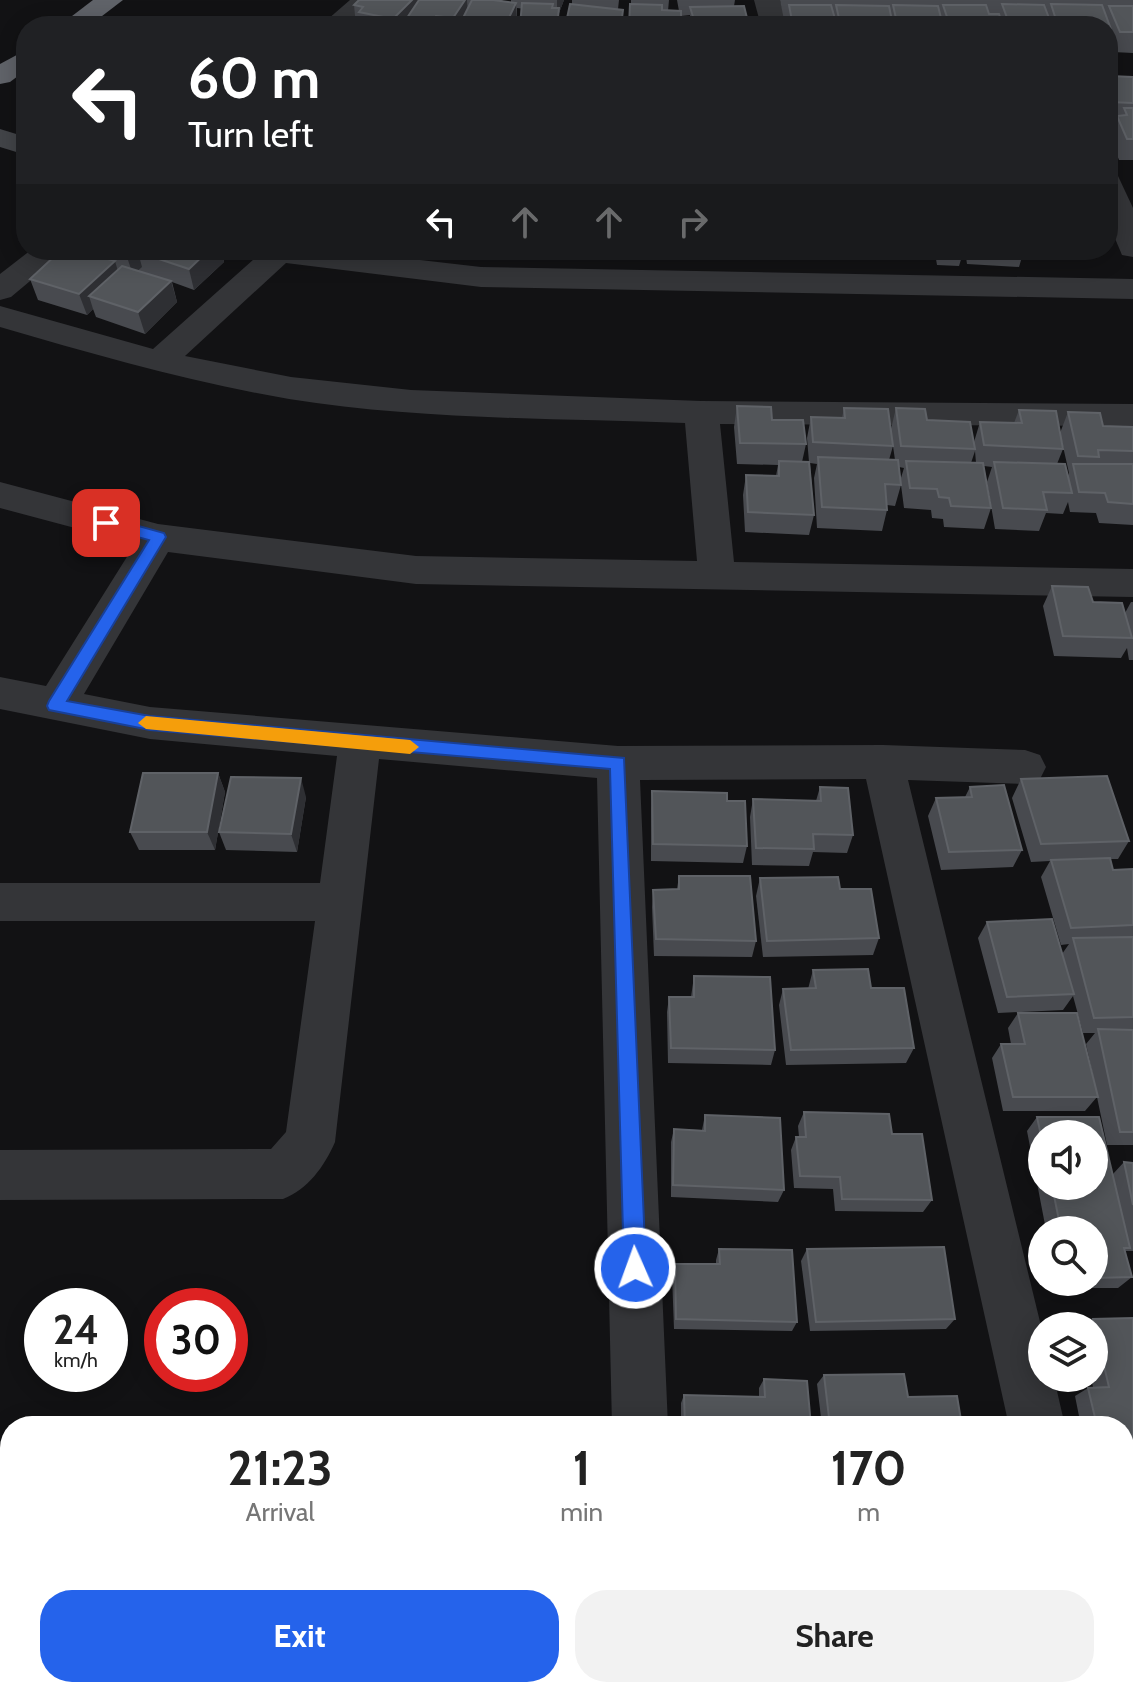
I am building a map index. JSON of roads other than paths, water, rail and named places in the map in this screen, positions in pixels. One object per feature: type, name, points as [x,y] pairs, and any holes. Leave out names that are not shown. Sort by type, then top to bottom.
[{"type":"highway","points":[[87,16],[110,0]]},
{"type":"street","points":[[346,16],[366,0]]},
{"type":"street","points":[[1118,208],[1133,248]]},
{"type":"street","points":[[0,290],[38,260]]},
{"type":"street","points":[[159,362],[271,260]]},
{"type":"street","points":[[350,260],[481,277],[1133,289]]},
{"type":"street","points":[[0,316],[159,362],[291,388],[411,401],[701,412],[1133,415]]},
{"type":"street","points":[[701,412],[717,577]]},
{"type":"street","points":[[0,495],[158,537],[416,570],[1133,583]]},
{"type":"street","points":[[55,706],[158,537]]},
{"type":"street","points":[[0,693],[150,723],[618,763],[883,762],[1025,767]]},
{"type":"street","points":[[0,1175],[283,1174],[310,1142],[360,743]]},
{"type":"street","points":[[883,762],[1035,1416]]},
{"type":"street","points":[[618,763],[640,1416]]},
{"type":"street","points":[[0,902],[339,902]]}]
